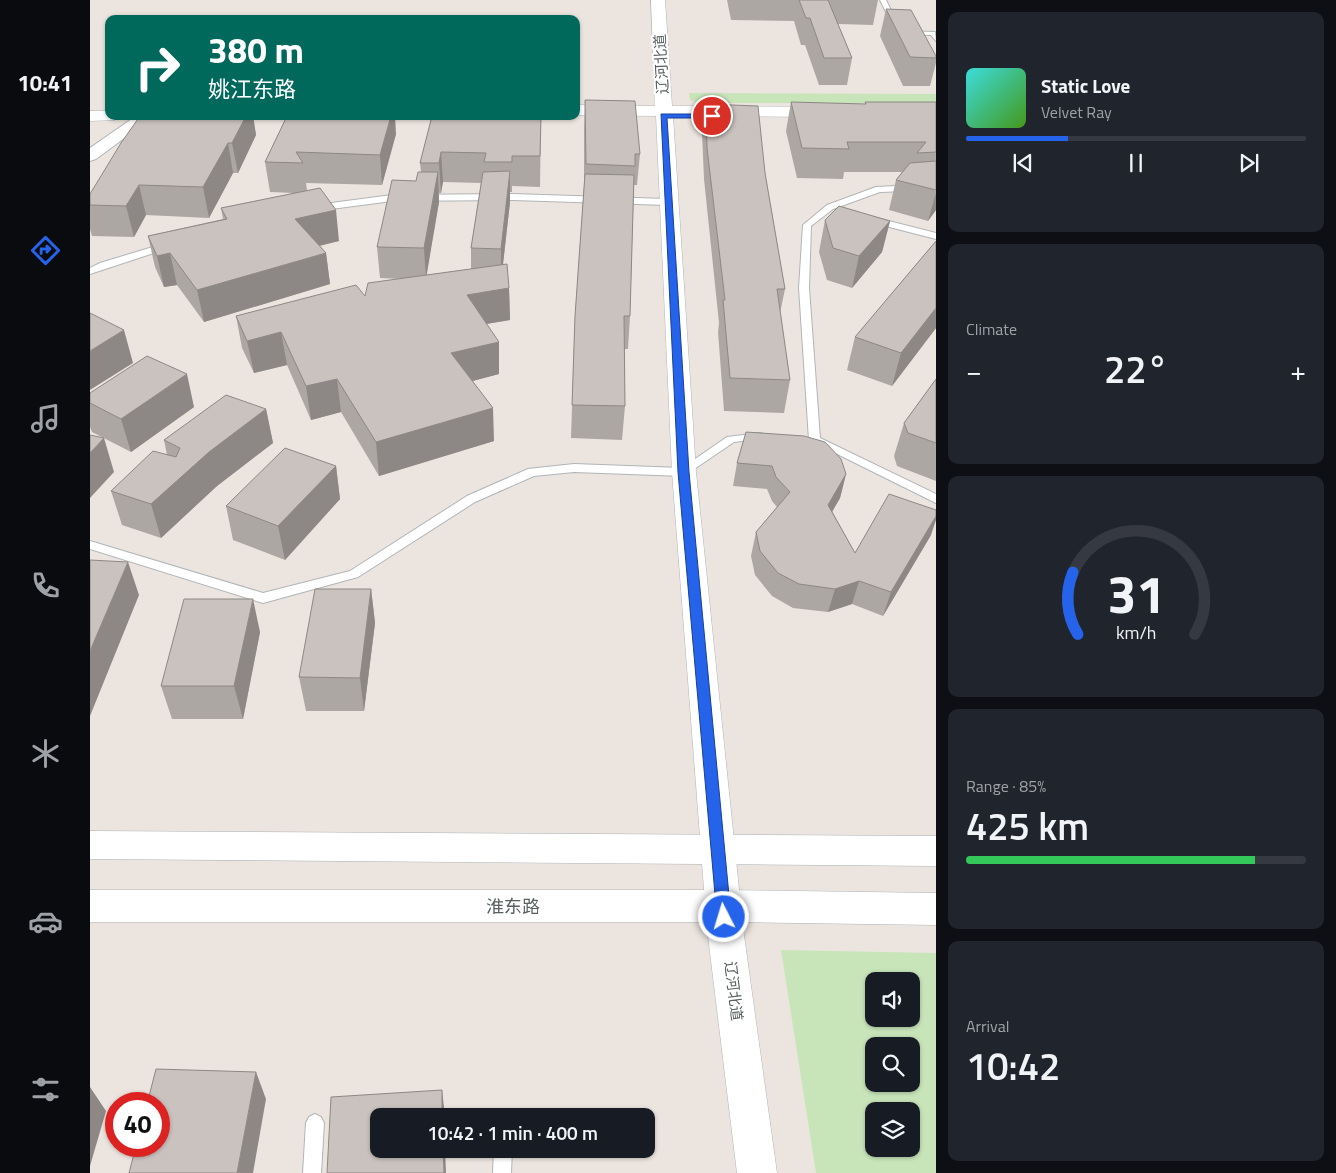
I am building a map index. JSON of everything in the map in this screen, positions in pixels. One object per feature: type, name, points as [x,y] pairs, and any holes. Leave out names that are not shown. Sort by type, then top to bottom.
[{"type":"street","name":"辽河北道","points":[[658,0],[667,202],[684,472],[723,906],[757,1173]]},
{"type":"street","points":[[580,110],[663,113]]},
{"type":"street","points":[[90,111],[105,111]]},
{"type":"street","points":[[580,115],[663,113],[846,114]]},
{"type":"street","points":[[90,116],[105,116]]},
{"type":"street","points":[[90,156],[140,120]]},
{"type":"street","points":[[90,845],[936,851]]},
{"type":"street","name":"淮东路","points":[[90,906],[723,906],[936,909]]},
{"type":"lane","points":[[883,0],[899,33],[933,33],[936,39]]},
{"type":"lane","points":[[936,187],[879,189],[830,207],[807,225],[804,288],[811,439],[936,499]]},
{"type":"lane","points":[[309,208],[392,198],[513,197],[667,202]]},
{"type":"lane","points":[[830,207],[849,213]]},
{"type":"lane","points":[[859,216],[936,236]]},
{"type":"lane","points":[[90,272],[103,265],[178,242]]},
{"type":"lane","points":[[90,545],[264,598],[354,574],[471,499],[532,472],[574,468],[684,472],[731,439],[775,434]]},
{"type":"lane","points":[[312,1173],[316,1123]]},
{"type":"lane","points":[[502,1173],[503,1158]]},
{"type":"green space","points":[[689,93],[936,94],[936,103],[698,103],[690,100]]},
{"type":"green space","points":[[781,950],[936,953],[936,1173],[816,1173]]},
{"type":"building","points":[[799,0],[828,0],[852,58],[824,58],[810,18],[806,18]]},
{"type":"building","points":[[886,9],[911,10],[936,58],[910,57]]},
{"type":"building","points":[[585,100],[635,101],[640,154],[635,154],[635,166],[586,164]]},
{"type":"building","points":[[791,102],[866,104],[865,102],[936,102],[936,152],[917,153],[926,142],[847,142],[849,149],[802,148]]},
{"type":"building","points":[[706,104],[758,106],[765,173],[785,289],[777,289],[790,380],[730,378],[723,300],[725,300],[707,148]]},
{"type":"building","points":[[137,120],[244,120],[232,143],[228,143],[203,187],[139,185],[126,206],[90,205],[90,194]]},
{"type":"building","points":[[285,120],[390,120],[380,155],[296,152],[303,163],[265,162]]},
{"type":"building","points":[[431,120],[541,120],[540,156],[512,156],[512,162],[484,162],[486,153],[441,152],[439,163],[420,163]]},
{"type":"building","points":[[936,161],[936,190],[896,180],[910,163]]},
{"type":"building","points":[[510,171],[501,249],[471,248],[483,172]]},
{"type":"building","points":[[418,172],[438,172],[424,248],[377,247],[392,180],[416,181]]},
{"type":"building","points":[[585,174],[634,175],[630,316],[624,316],[625,406],[572,405],[575,316]]},
{"type":"building","points":[[320,188],[336,210],[295,219],[326,253],[197,290],[170,253],[157,256],[148,236],[227,219],[221,208]]},
{"type":"building","points":[[839,206],[890,221],[859,256],[833,248],[825,220]]},
{"type":"building","points":[[936,241],[936,308],[901,353],[855,337]]},
{"type":"building","points":[[507,264],[509,288],[467,295],[499,342],[451,353],[493,408],[376,442],[337,379],[306,386],[281,332],[247,341],[236,316],[356,285],[365,296],[368,283]]},
{"type":"building","points":[[90,313],[124,330],[90,351]]},
{"type":"building","points":[[147,356],[187,374],[121,419],[90,403],[90,393]]},
{"type":"building","points":[[936,379],[936,443],[908,433],[904,423]]},
{"type":"building","points":[[226,395],[266,409],[209,452],[151,504],[111,491],[153,451],[176,457],[180,448],[164,440]]},
{"type":"building","points":[[746,432],[804,436],[825,442],[841,459],[846,474],[828,505],[855,553],[889,494],[936,510],[936,516],[891,592],[859,581],[835,589],[799,584],[778,573],[760,551],[756,532],[790,492],[776,477],[772,466],[737,463]]},
{"type":"building","points":[[90,435],[104,438],[90,453]]},
{"type":"building","points":[[285,448],[336,466],[278,526],[226,506]]},
{"type":"building","points":[[90,560],[128,562],[90,651]]},
{"type":"building","points":[[315,589],[371,589],[360,678],[299,677]]},
{"type":"building","points":[[184,599],[253,599],[234,686],[161,686]]},
{"type":"building","points":[[156,1069],[256,1072],[237,1173],[129,1173],[133,1157],[170,1157],[170,1092],[150,1092]]},
{"type":"building","points":[[442,1090],[442,1108],[370,1108],[370,1158],[443,1158],[444,1173],[327,1173],[331,1097]]},
{"type":"route","points":[[712,116],[663,116],[684,472],[724,917]]}]
